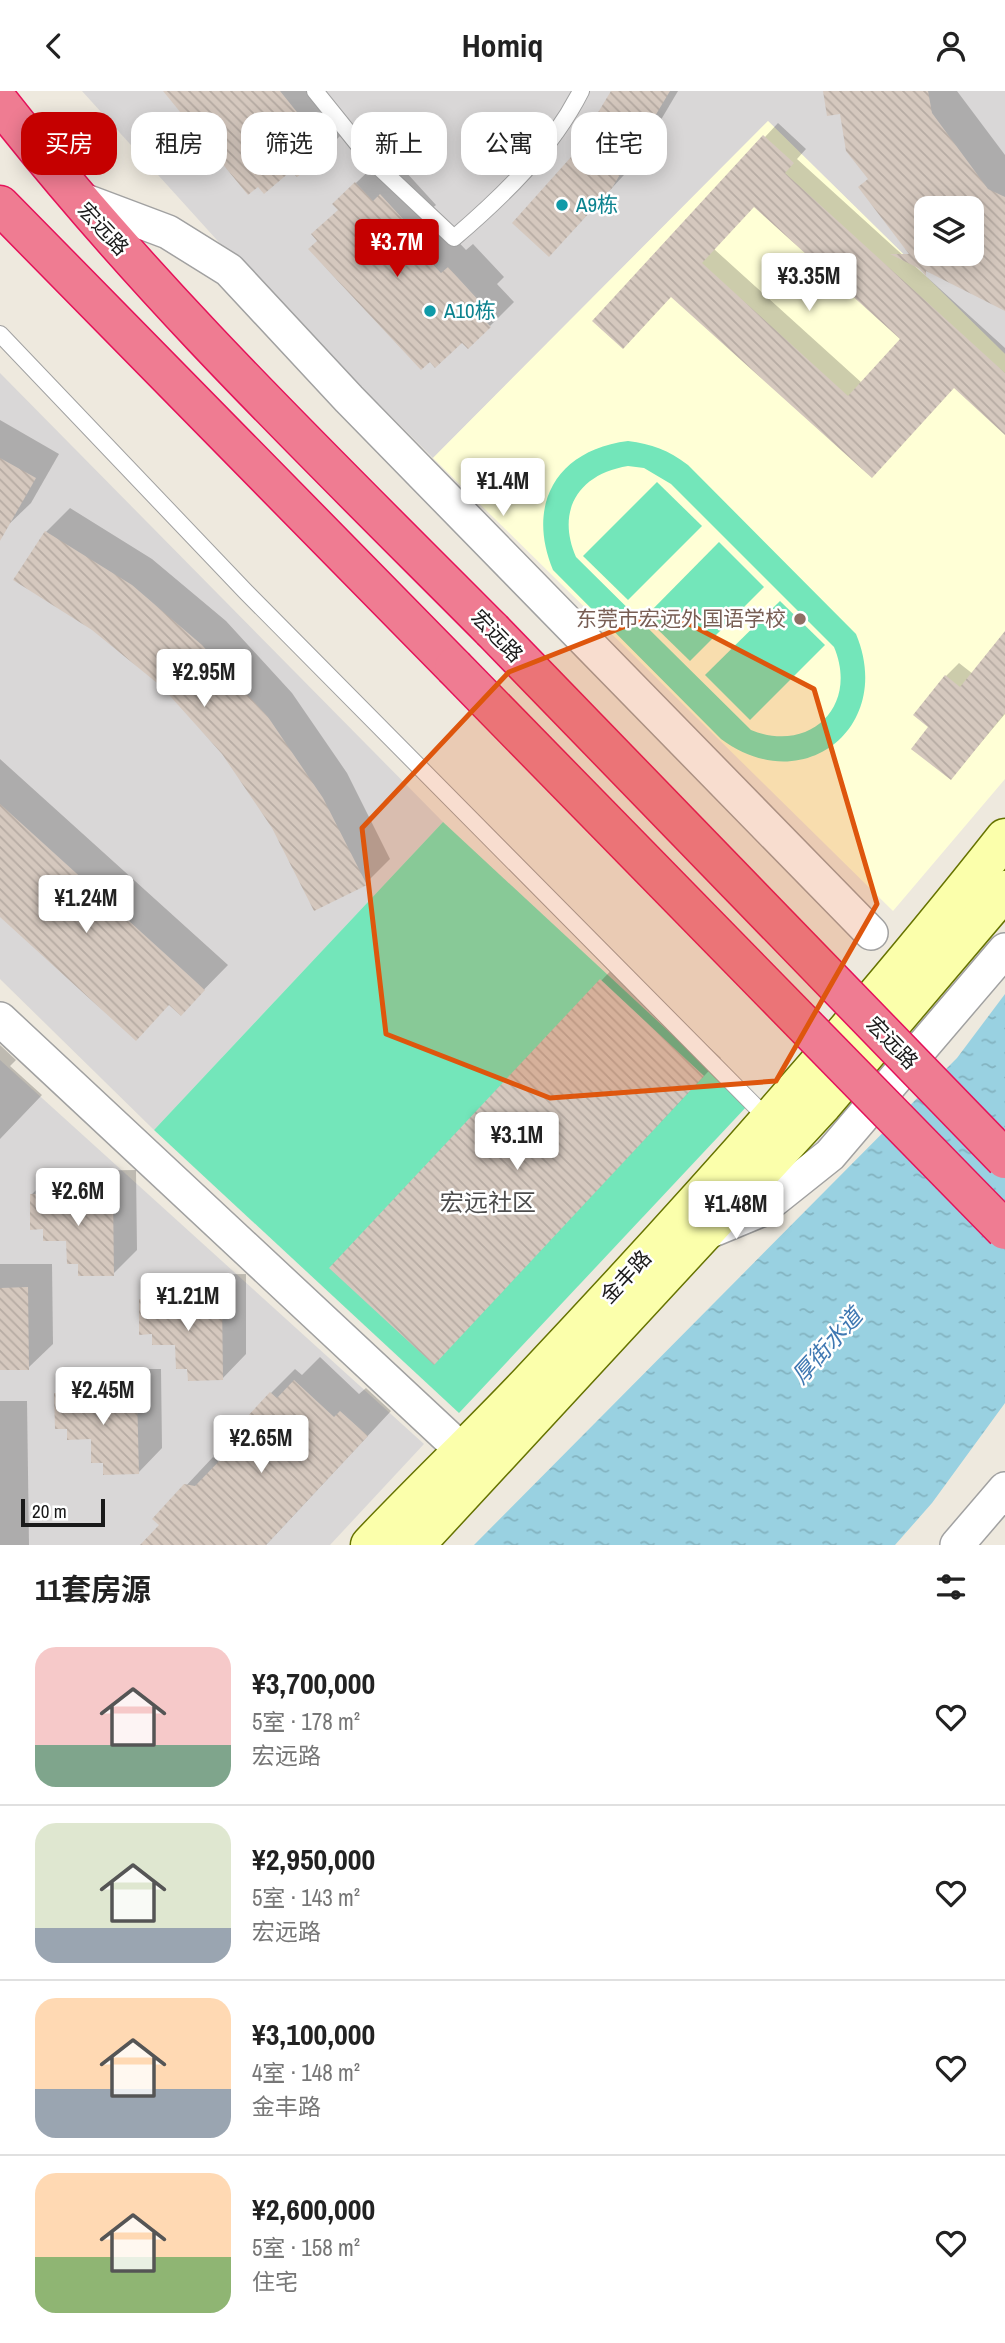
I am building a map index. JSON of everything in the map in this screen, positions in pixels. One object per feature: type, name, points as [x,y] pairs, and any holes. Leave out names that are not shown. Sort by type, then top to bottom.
[{"type":"highway","name":"宏远路","points":[[0,103],[73,197],[217,353],[492,630],[1005,1159]]},
{"type":"highway","points":[[0,205],[1005,1230]]},
{"type":"street","points":[[73,197],[168,232],[229,270],[359,408],[871,933]]},
{"type":"street","name":"金丰路","points":[[370,1545],[473,1460],[701,1235],[778,1130],[1005,838]]},
{"type":"street","name":"金丰路","points":[[415,1545],[528,1383],[778,1130],[1005,890]]},
{"type":"street","points":[[701,1235],[761,1210],[830,1155],[1005,950]]},
{"type":"street","points":[[0,1019],[473,1460]]},
{"type":"street","points":[[957,1545],[1005,1489]]},
{"type":"lane","points":[[315,91],[369,158],[454,238],[500,198],[541,152],[581,91]]},
{"type":"lane","points":[[0,334],[246,591],[778,1130]]},
{"type":"highlighted area","points":[[664,611],[814,689],[877,904],[776,1081],[550,1098],[386,1034],[362,828],[509,672]]},
{"type":"shaded area","points":[[82,91],[1005,91],[1005,354],[915,266],[984,266],[984,196],[914,196],[914,265],[768,121],[433,458],[245,271],[158,175],[227,175],[227,112],[131,112],[131,145],[117,130],[117,112],[101,112]]},
{"type":"shaded area","name":"东莞市宏远外国语学校","points":[[768,121],[1005,354],[1005,779],[893,911],[433,458]]},
{"type":"shaded area","points":[[0,373],[443,822],[154,1130],[0,979]]},
{"type":"shaded area","points":[[0,1060],[424,1444],[330,1545],[0,1545]]},
{"type":"green space","points":[[628,441],[645,444],[674,455],[688,465],[856,634],[865,668],[863,698],[852,724],[834,744],[810,757],[782,761],[752,756],[721,739],[553,570],[543,524],[546,503],[553,485],[566,469],[582,456],[603,446]],"holes":[[[628,466],[644,468],[671,484],[834,647],[840,668],[840,688],[834,706],[824,720],[810,730],[773,736],[751,730],[576,557],[570,540],[570,510],[584,486],[611,470]]]},
{"type":"green space","points":[[657,482],[702,526],[628,600],[583,556]]},
{"type":"green space","points":[[719,542],[764,587],[690,661],[645,617]]},
{"type":"green space","points":[[780,601],[825,645],[750,720],[705,675]]},
{"type":"green space","points":[[443,822],[748,1105],[459,1413],[154,1130]]},
{"type":"water","name":"厚街水道","points":[[1005,994],[1005,1403],[932,1503],[895,1545],[474,1545],[957,1058]]},
{"type":"building","points":[[163,91],[280,91],[297,112],[241,112],[241,175],[286,175],[264,194],[258,187],[248,195],[227,169],[227,112],[180,112]]},
{"type":"building","name":"A9栋","points":[[611,91],[670,91],[657,112],[598,112]]},
{"type":"building","points":[[823,91],[928,91],[932,113],[988,189],[1005,197],[1005,311],[926,271],[926,276],[920,269],[914,266],[890,254],[909,254],[858,187],[868,179],[846,151],[840,114],[827,116]]},
{"type":"building","points":[[763,135],[794,163],[785,173],[1005,373],[1005,435],[954,388],[872,478],[671,297],[623,349],[592,321]],"holes":[[[754,207],[900,339],[848,396],[702,263]]]},
{"type":"building","name":"A9栋","points":[[571,157],[571,175],[620,175],[612,188],[549,257],[512,223]]},
{"type":"building","points":[[355,182],[373,201],[380,194],[413,230],[406,236],[441,273],[448,267],[481,303],[474,309],[491,327],[468,349],[462,343],[435,368],[430,362],[421,370],[308,249],[317,241],[311,234],[338,210],[332,204]]},
{"type":"building","points":[[0,458],[36,478],[0,541]]},
{"type":"building","points":[[45,531],[132,585],[202,645],[268,717],[323,798],[367,885],[314,911],[272,828],[222,754],[162,687],[92,630],[13,580]]},
{"type":"building","points":[[1005,631],[1005,713],[951,780],[911,749],[928,727],[913,715],[945,675],[960,687]]},
{"type":"building","points":[[0,804],[205,990],[181,1016],[169,1005],[136,1041],[0,917]]},
{"type":"building","points":[[600,979],[704,1076],[434,1365],[329,1268]]},
{"type":"building","points":[[113,1193],[114,1276],[78,1276],[78,1264],[67,1264],[66,1241],[43,1241],[43,1229],[30,1230],[30,1194]]},
{"type":"building","points":[[28,1287],[29,1370],[0,1370],[0,1288]]},
{"type":"building","points":[[222,1298],[223,1380],[188,1381],[187,1369],[176,1369],[175,1345],[152,1345],[152,1334],[139,1335],[139,1299]]},
{"type":"building","points":[[294,1380],[334,1417],[340,1411],[368,1436],[266,1545],[140,1545],[159,1525],[152,1519],[184,1484],[195,1486],[241,1437],[234,1431],[270,1392],[277,1398]]},
{"type":"building","points":[[137,1392],[139,1474],[103,1475],[103,1463],[91,1463],[91,1439],[67,1440],[67,1429],[55,1429],[54,1393]]},
{"type":"place","name":"A9栋","points":[[562,205]]},
{"type":"place","name":"A10栋","points":[[430,311]]},
{"type":"place","name":"东莞市宏远外国语学校","points":[[800,619]]},
{"type":"district","name":"宏远社区","points":[[488,1203]]}]
